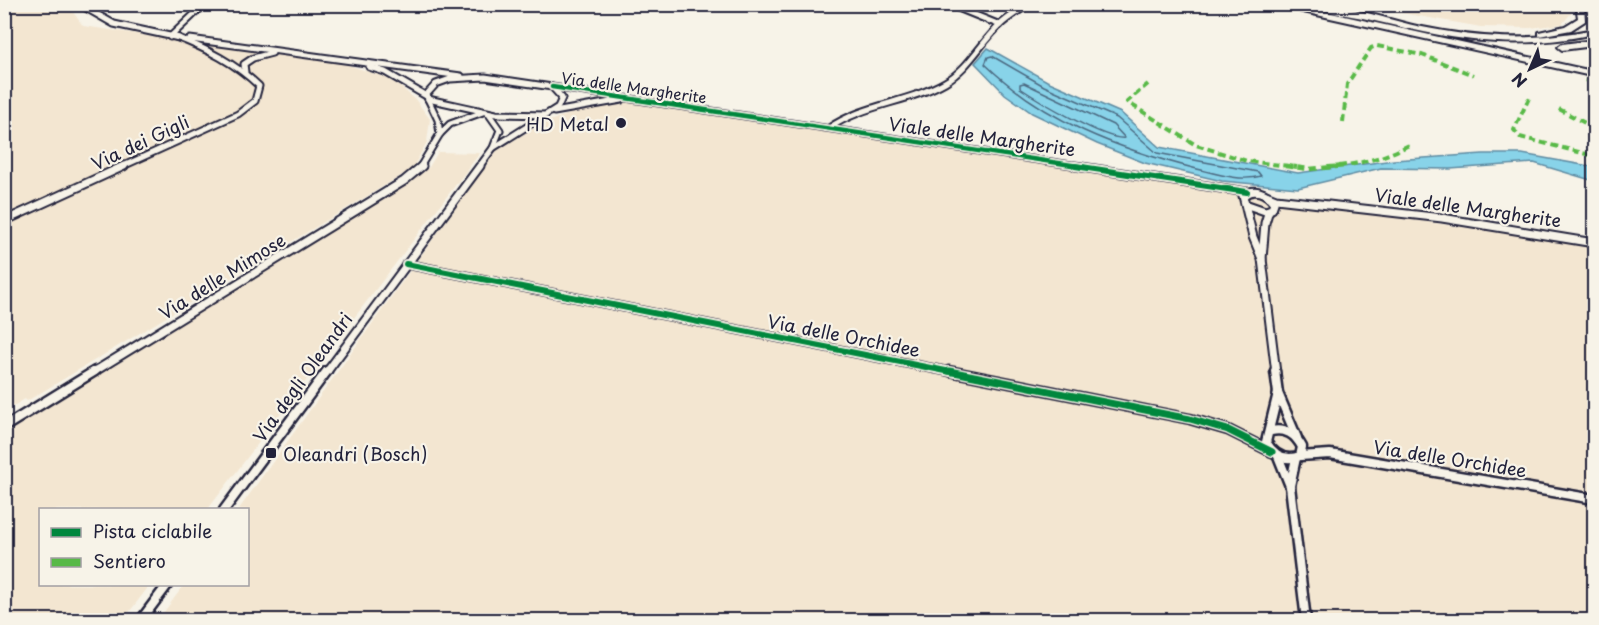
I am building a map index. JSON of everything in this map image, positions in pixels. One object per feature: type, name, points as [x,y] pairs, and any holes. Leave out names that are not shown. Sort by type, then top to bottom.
[{"type":"highway","points":[[1313,4],[1518,47],[1550,48],[1594,43]]},
{"type":"highway","points":[[1398,23],[1484,34],[1537,35],[1577,25],[1582,19],[1580,4]]},
{"type":"highway","points":[[1448,33],[1498,41],[1546,42],[1594,32]]},
{"type":"street","name":"Via delle Margherite","points":[[79,4],[107,21],[146,33],[552,87],[713,111]]},
{"type":"street","points":[[173,37],[205,4]]},
{"type":"street","points":[[948,4],[1000,25]]},
{"type":"street","points":[[829,129],[843,118],[898,101],[946,82],[968,63],[1000,25],[1029,4]]},
{"type":"street","points":[[1279,4],[1594,74]]},
{"type":"street","name":"Via dei Gigli","points":[[4,221],[243,111],[255,101],[260,90],[259,86],[246,75],[217,53],[173,37]]},
{"type":"street","points":[[246,75],[243,69],[248,61],[266,53],[285,52]]},
{"type":"street","points":[[346,61],[385,72],[428,98],[486,112],[526,116],[631,99]]},
{"type":"street","name":"Via delle Margherite","points":[[428,98],[431,87],[436,83],[461,76]]},
{"type":"street","name":"Via delle Margherite","points":[[550,113],[562,98],[552,87]]},
{"type":"street","points":[[428,98],[438,120],[440,134],[462,117],[486,112]]},
{"type":"street","name":"Viale delle Margherite","points":[[713,111],[1247,192]]},
{"type":"street","points":[[486,112],[500,130],[493,148]]},
{"type":"street","points":[[493,148],[550,113]]},
{"type":"street","name":"Via delle Mimose","points":[[4,427],[404,181],[422,166],[440,134]]},
{"type":"street","name":"Via degli Oleandri","points":[[225,508],[493,148]]},
{"type":"street","points":[[1209,187],[1256,210],[1270,209],[1294,201]]},
{"type":"street","points":[[1262,259],[1253,237],[1244,203],[1243,196],[1247,192],[1266,195],[1272,200],[1264,223],[1262,259],[1278,393],[1302,447],[1290,486]]},
{"type":"street","name":"Viale delle Margherite","points":[[1266,195],[1294,201],[1442,218],[1594,243]]},
{"type":"street","name":"Via delle Orchidee","points":[[406,264],[1085,398],[1228,430],[1275,454],[1298,457],[1330,454],[1594,499]]},
{"type":"street","points":[[1278,393],[1271,431],[1266,442],[1275,454],[1290,486],[1306,621]]},
{"type":"street","points":[[1271,431],[1287,431],[1297,438]]},
{"type":"street","points":[[141,621],[167,586]]},
{"type":"shaded area","points":[[5,5],[68,5],[83,26],[345,64],[391,79],[415,99],[430,119],[427,142],[412,169],[27,401],[25,399],[5,411]]},
{"type":"shaded area","points":[[1356,5],[1570,5],[1573,11],[1562,24],[1530,28],[1481,27]]},
{"type":"shaded area","points":[[622,101],[1594,247],[1594,620],[158,620],[183,586],[249,586],[249,508],[240,508],[497,150],[541,124],[583,109]]},
{"type":"shaded area","points":[[438,152],[480,153],[209,508],[39,508],[39,586],[149,586],[123,620],[5,620],[5,433],[429,167]]},
{"type":"water","points":[[988,48],[1047,81],[1121,113],[1159,147],[1298,173],[1394,160],[1483,154],[1522,154],[1594,167],[1594,181],[1534,163],[1450,169],[1381,168],[1298,188],[1222,181],[1145,163],[1097,144],[1032,113],[1005,94],[975,63]]},
{"type":"marked path","points":[[1343,122],[1347,84],[1371,48],[1377,46],[1422,55],[1473,75]]},
{"type":"marked path","points":[[1586,80],[1594,82]]},
{"type":"marked path","points":[[1148,84],[1127,102],[1196,145],[1247,161],[1309,169],[1347,166],[1389,155],[1409,145]]},
{"type":"marked path","points":[[1529,98],[1514,130],[1520,137],[1594,156]]},
{"type":"marked path","points":[[1559,109],[1594,128]]},
{"type":"cycle path","points":[[552,87],[1247,192]]},
{"type":"cycle path","points":[[406,264],[1190,419],[1228,430],[1272,452]]},
{"type":"place","name":"HD Metal","points":[[621,123]]},
{"type":"place","name":"Oleandri (Bosch)","points":[[271,453]]}]
